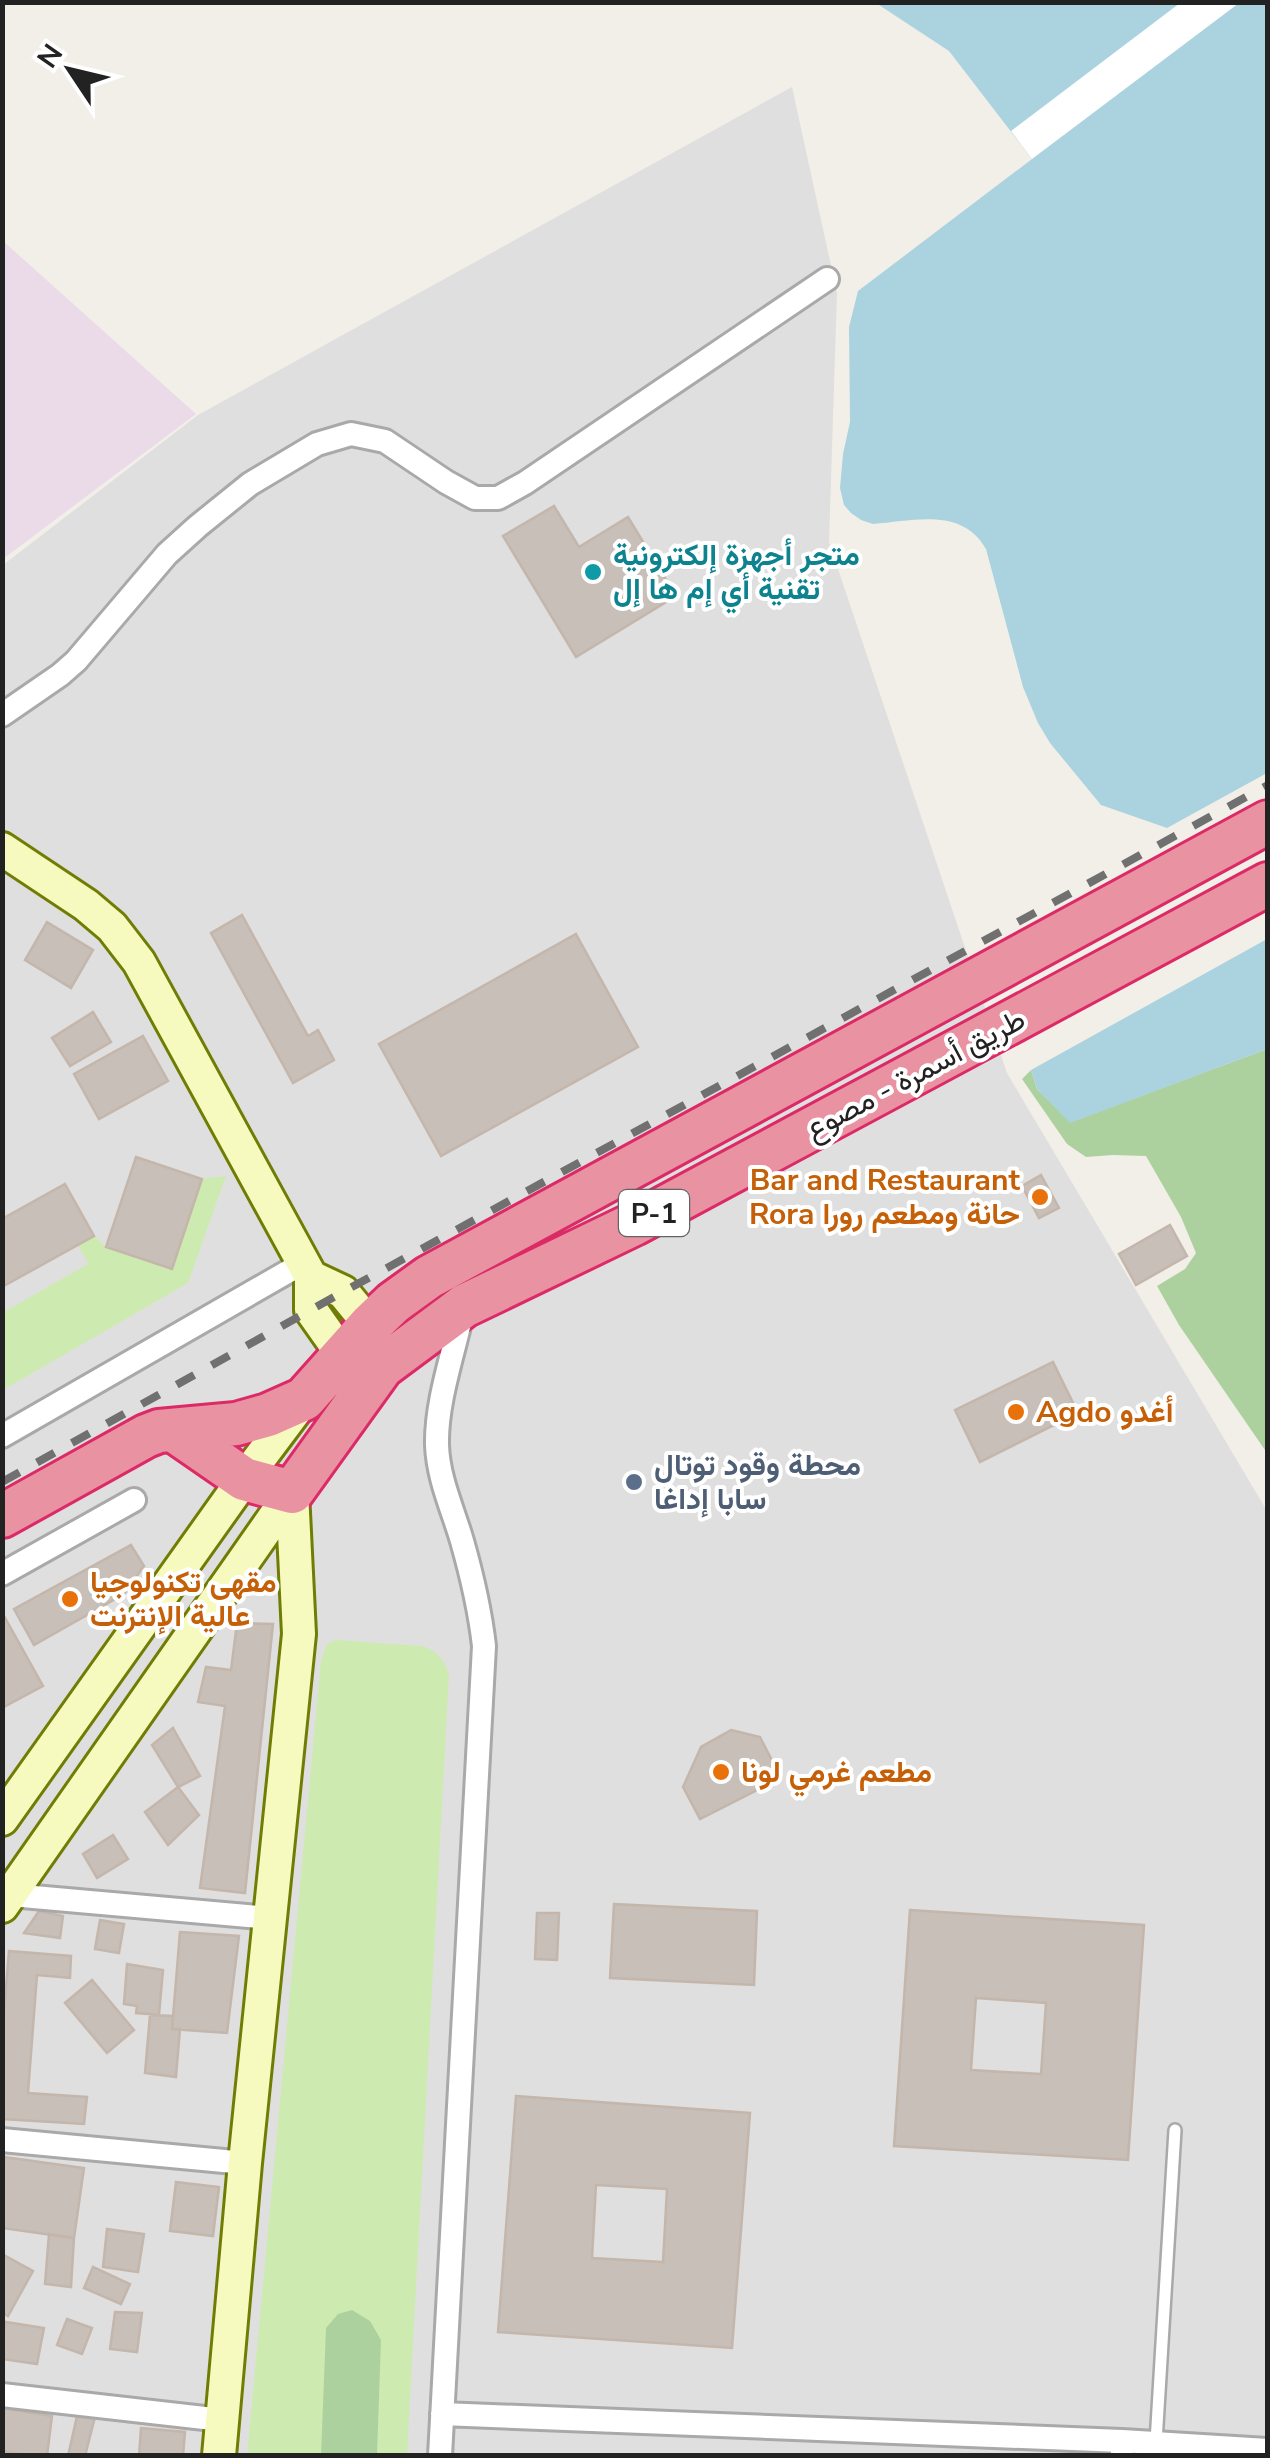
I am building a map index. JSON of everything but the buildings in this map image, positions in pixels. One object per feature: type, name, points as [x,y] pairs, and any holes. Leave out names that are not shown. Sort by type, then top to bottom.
[{"type":"highway","name":"P-1","points":[[2,1516],[158,1431],[236,1424],[304,1399],[393,1303],[429,1277],[1268,822]]},
{"type":"highway","name":"طريق أسمرة - مصوع","points":[[292,1492],[382,1366],[464,1306],[634,1224],[1268,884]]},
{"type":"highway","points":[[611,1178],[634,1224]]},
{"type":"highway","points":[[173,1430],[244,1479],[292,1492]]},
{"type":"street","points":[[2,715],[76,660],[167,554],[198,526],[250,484],[317,444],[351,434],[384,441],[475,498],[498,498],[525,484],[827,279]]},
{"type":"street","points":[[2,849],[86,905],[112,927],[139,962],[307,1270],[343,1292],[356,1340],[382,1366]]},
{"type":"street","points":[[2,1436],[307,1270]]},
{"type":"street","points":[[440,2456],[484,1646],[480,1614],[441,1476],[437,1448],[438,1421],[464,1306]]},
{"type":"street","points":[[2,1820],[304,1399]]},
{"type":"street","points":[[7,1901],[292,1492]]},
{"type":"street","points":[[218,2456],[298,1634],[292,1492]]},
{"type":"street","points":[[2,1574],[134,1500]]},
{"type":"street","points":[[7,1901],[270,1918]]},
{"type":"street","points":[[2,2140],[245,2163]]},
{"type":"street","points":[[2,2395],[222,2420]]},
{"type":"street","points":[[442,2414],[1122,2448],[1156,2442],[1268,2450]]},
{"type":"lane","points":[[1156,2442],[1176,2130]]},
{"type":"shaded area","points":[[792,87],[837,293],[829,542],[1007,1073],[1267,1511],[1267,2455],[3,2456],[3,565],[198,415]]},
{"type":"shaded area","points":[[3,241],[196,414],[3,559]]},
{"type":"green space","points":[[1267,1049],[1267,1453],[1179,1325],[1157,1286],[1185,1269],[1196,1253],[1181,1217],[1146,1156],[1086,1157],[1067,1144],[1022,1079],[1031,1070],[1037,1089],[1071,1122]]},
{"type":"green space","points":[[226,1176],[188,1283],[3,1390],[2,1313],[88,1264],[78,1245],[94,1236],[106,1247],[172,1268],[202,1179]]},
{"type":"green space","points":[[335,1640],[423,1646],[440,1657],[449,1674],[407,2455],[247,2456],[321,1660],[327,1644]]},
{"type":"green space","points":[[352,2310],[370,2321],[381,2340],[377,2455],[321,2455],[326,2328],[338,2314]]},
{"type":"water","points":[[876,3],[1267,3],[1267,773],[1167,828],[1101,805],[1050,743],[1023,687],[986,549],[976,536],[964,527],[936,520],[873,524],[861,520],[844,505],[840,488],[850,422],[849,327],[858,291],[1032,159],[949,51]]},
{"type":"water","points":[[1267,939],[1267,1049],[1070,1123],[1037,1089],[1031,1070]]},
{"type":"pier","points":[[1180,3],[1239,3],[1032,159],[1011,131]]},
{"type":"railway","points":[[2,1482],[1268,785]]},
{"type":"place","name":"متجر أجهزة إلكترونية تقنية أي إم ها إل","points":[[593,572]]},
{"type":"place","name":"Bar and Restaurant Rora حانة ومطعم رورا","points":[[1040,1197]]},
{"type":"place","name":"Agdo أغدو","points":[[1016,1412]]},
{"type":"place","name":"محطة وقود توتال سابا إداغا","points":[[634,1482]]},
{"type":"place","name":"مقهى تكنولوجيا عالية الإنترنت","points":[[70,1599]]},
{"type":"place","name":"مطعم غرمي لونا","points":[[721,1772]]}]
